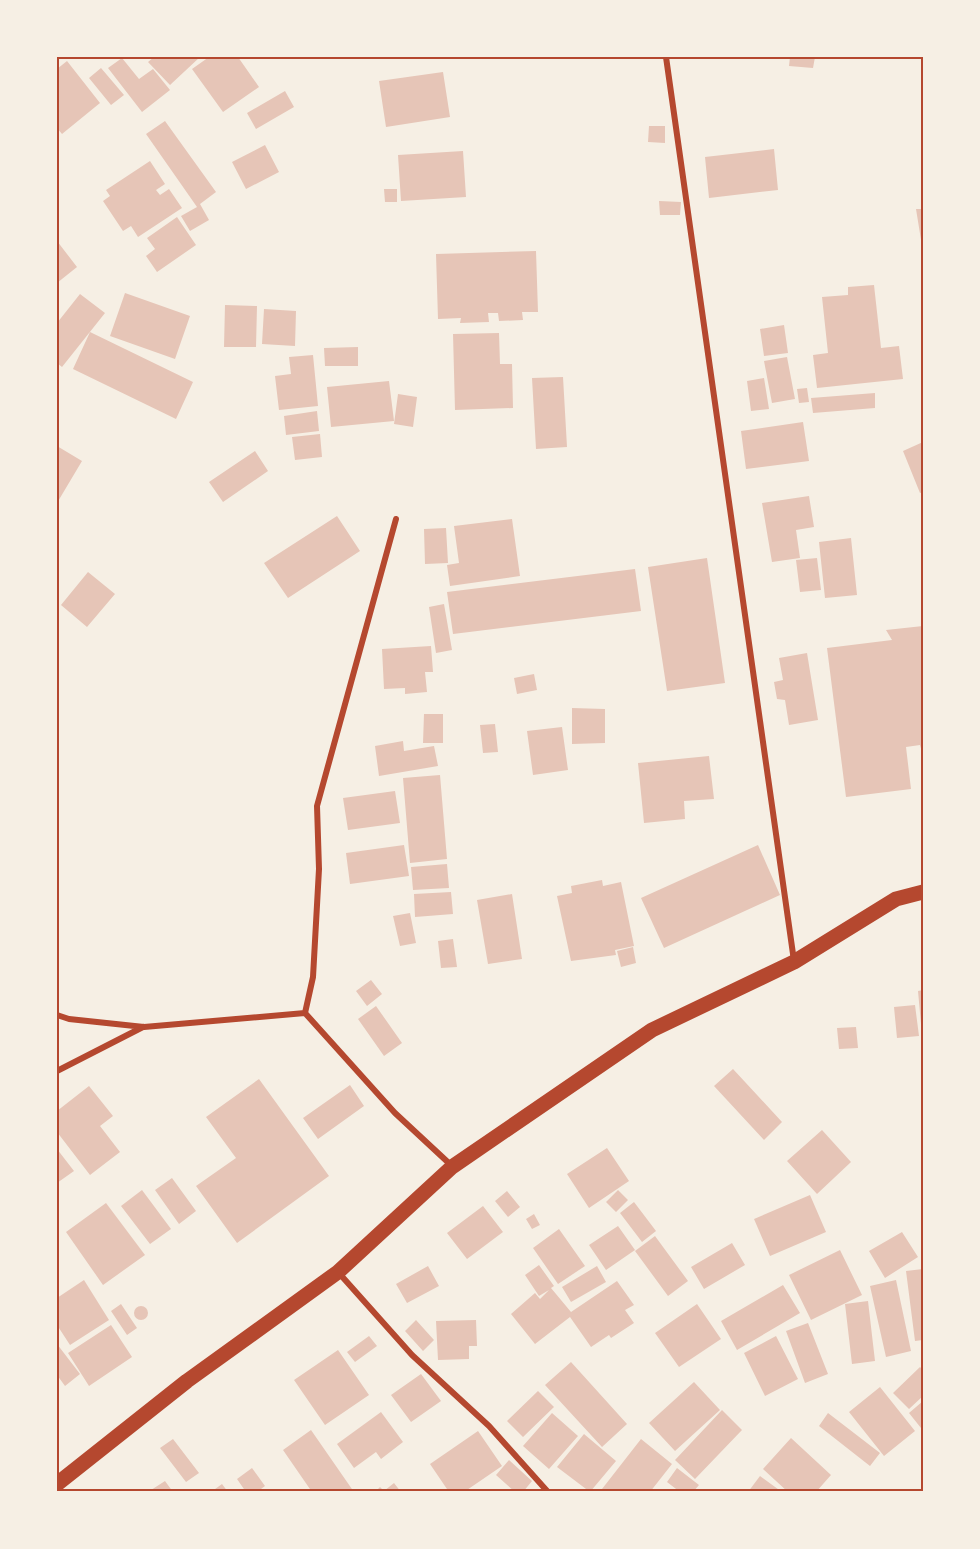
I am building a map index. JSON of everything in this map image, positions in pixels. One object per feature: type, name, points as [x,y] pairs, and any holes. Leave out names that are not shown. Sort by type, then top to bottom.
[{"type":"main road","points":[[57,1484],[188,1381],[338,1272],[452,1167],[652,1030],[794,962],[896,899],[923,892]]},
{"type":"street","points":[[666,57],[794,962]]},
{"type":"street","points":[[305,1013],[313,977],[319,869],[317,807],[396,519]]},
{"type":"street","points":[[57,1015],[69,1019],[144,1027],[305,1013]]},
{"type":"street","points":[[305,1013],[395,1113],[452,1167]]},
{"type":"street","points":[[57,1071],[144,1027]]},
{"type":"street","points":[[338,1272],[412,1355],[489,1426],[548,1492]]},
{"type":"building","points":[[154,57],[200,57],[170,85],[148,62]]},
{"type":"building","points":[[209,57],[238,57],[259,87],[223,112],[192,69]]},
{"type":"building","points":[[790,57],[815,57],[813,68],[789,66]]},
{"type":"building","points":[[122,58],[139,79],[153,69],[170,90],[142,112],[108,68]]},
{"type":"building","points":[[67,61],[100,103],[62,134],[57,128],[57,69]]},
{"type":"building","points":[[101,68],[124,95],[111,105],[89,78]]},
{"type":"building","points":[[443,72],[450,117],[386,127],[379,81]]},
{"type":"building","points":[[285,91],[294,107],[256,129],[247,113]]},
{"type":"building","points":[[165,121],[216,192],[200,204],[209,220],[190,231],[181,216],[197,207],[146,134]]},
{"type":"building","points":[[649,126],[665,126],[665,143],[648,142]]},
{"type":"building","points":[[265,145],[279,172],[246,189],[232,162]]},
{"type":"building","points":[[774,149],[778,190],[709,198],[705,157]]},
{"type":"building","points":[[463,151],[466,197],[401,201],[398,155]]},
{"type":"building","points":[[150,161],[165,184],[156,190],[160,195],[169,189],[182,208],[138,237],[131,226],[123,231],[103,201],[110,196],[106,190]]},
{"type":"building","points":[[384,189],[397,189],[397,202],[385,202]]},
{"type":"building","points":[[659,201],[681,202],[680,215],[660,215]]},
{"type":"building","points":[[916,209],[923,209],[923,246],[922,246]]},
{"type":"building","points":[[177,217],[196,245],[157,272],[146,256],[155,249],[147,238]]},
{"type":"building","points":[[57,241],[77,267],[57,283]]},
{"type":"building","points":[[536,251],[538,312],[522,312],[523,320],[499,321],[498,313],[488,313],[489,322],[460,323],[461,318],[438,319],[436,254]]},
{"type":"building","points":[[874,285],[881,348],[899,346],[903,379],[817,388],[813,355],[828,353],[822,297],[848,295],[848,287]]},
{"type":"building","points":[[125,293],[190,316],[175,359],[110,336]]},
{"type":"building","points":[[80,294],[105,313],[62,367],[57,363],[57,323]]},
{"type":"building","points":[[225,305],[257,306],[256,347],[224,347]]},
{"type":"building","points":[[264,309],[296,311],[295,346],[262,344]]},
{"type":"building","points":[[784,325],[788,353],[764,356],[760,329]]},
{"type":"building","points":[[90,332],[193,382],[176,419],[73,369]]},
{"type":"building","points":[[499,333],[500,364],[512,364],[513,408],[455,410],[453,334]]},
{"type":"building","points":[[358,347],[358,366],[325,366],[324,348]]},
{"type":"building","points":[[313,355],[318,406],[279,410],[275,376],[291,374],[289,357]]},
{"type":"building","points":[[787,357],[795,399],[772,403],[764,361]]},
{"type":"building","points":[[563,377],[567,447],[536,449],[532,378]]},
{"type":"building","points":[[764,378],[769,409],[751,411],[747,381]]},
{"type":"building","points":[[389,381],[394,421],[331,427],[327,387]]},
{"type":"building","points":[[807,388],[809,402],[799,403],[797,389]]},
{"type":"building","points":[[875,393],[875,408],[813,413],[811,398]]},
{"type":"building","points":[[398,394],[417,397],[413,427],[394,424]]},
{"type":"building","points":[[317,411],[319,431],[286,435],[284,416]]},
{"type":"building","points":[[803,422],[809,461],[746,469],[741,431]]},
{"type":"building","points":[[320,434],[322,457],[295,460],[292,437]]},
{"type":"building","points":[[923,442],[923,492],[920,493],[903,451]]},
{"type":"building","points":[[57,446],[82,461],[57,503]]},
{"type":"building","points":[[255,451],[268,471],[223,502],[209,482]]},
{"type":"building","points":[[809,496],[814,527],[796,530],[800,558],[772,562],[762,503]]},
{"type":"building","points":[[337,516],[360,551],[288,598],[264,563]]},
{"type":"building","points":[[512,519],[520,576],[450,586],[447,565],[459,563],[454,526]]},
{"type":"building","points":[[446,528],[448,563],[425,564],[424,529]]},
{"type":"building","points":[[851,538],[857,595],[825,598],[819,542]]},
{"type":"building","points":[[707,558],[725,683],[667,691],[648,567]]},
{"type":"building","points":[[817,558],[821,590],[800,592],[796,560]]},
{"type":"building","points":[[635,569],[641,611],[453,634],[447,592]]},
{"type":"building","points":[[88,572],[115,594],[87,627],[61,605]]},
{"type":"building","points":[[444,604],[452,650],[436,653],[429,607]]},
{"type":"building","points":[[923,626],[923,756],[920,745],[906,747],[911,789],[846,797],[827,648],[892,640],[886,630]]},
{"type":"building","points":[[431,646],[433,672],[425,672],[427,692],[405,694],[405,688],[384,689],[382,649]]},
{"type":"building","points":[[807,653],[818,720],[789,725],[785,700],[777,699],[774,682],[783,680],[779,658]]},
{"type":"building","points":[[534,674],[537,690],[517,694],[514,678]]},
{"type":"building","points":[[572,708],[605,709],[605,743],[572,744]]},
{"type":"building","points":[[424,714],[443,714],[443,743],[423,743]]},
{"type":"building","points":[[495,724],[498,752],[483,753],[480,725]]},
{"type":"building","points":[[562,727],[568,770],[533,775],[527,731]]},
{"type":"building","points":[[403,741],[404,751],[434,746],[438,766],[379,776],[375,746]]},
{"type":"building","points":[[709,756],[714,799],[684,801],[685,819],[644,823],[638,763]]},
{"type":"building","points":[[440,775],[447,859],[410,863],[403,778]]},
{"type":"building","points":[[395,791],[400,823],[348,830],[343,798]]},
{"type":"building","points":[[404,845],[409,876],[350,884],[346,853]]},
{"type":"building","points":[[758,845],[780,895],[664,948],[641,898]]},
{"type":"building","points":[[447,864],[449,888],[413,890],[411,867]]},
{"type":"building","points":[[602,880],[603,886],[621,882],[634,946],[615,950],[616,955],[571,961],[557,896],[572,893],[571,886]]},
{"type":"building","points":[[451,892],[453,914],[415,917],[414,894]]},
{"type":"building","points":[[512,894],[522,959],[488,964],[477,900]]},
{"type":"building","points":[[410,913],[416,943],[400,946],[393,916]]},
{"type":"building","points":[[453,939],[457,967],[441,968],[438,941]]},
{"type":"building","points":[[633,947],[636,963],[621,967],[617,951]]},
{"type":"building","points":[[371,980],[382,994],[367,1006],[356,991]]},
{"type":"building","points":[[923,990],[923,1024],[921,1024],[918,991]]},
{"type":"building","points":[[915,1005],[919,1036],[897,1038],[894,1007]]},
{"type":"building","points":[[376,1006],[402,1043],[384,1056],[358,1019]]},
{"type":"building","points":[[856,1027],[858,1048],[839,1049],[837,1028]]},
{"type":"building","points":[[733,1069],[782,1122],[764,1140],[714,1086]]},
{"type":"building","points":[[259,1079],[329,1176],[237,1243],[196,1186],[236,1158],[206,1117]]},
{"type":"building","points":[[350,1085],[364,1106],[318,1139],[303,1118]]},
{"type":"building","points":[[89,1086],[113,1116],[100,1126],[120,1152],[90,1175],[57,1132],[57,1111]]},
{"type":"building","points":[[822,1130],[851,1162],[817,1194],[787,1161]]},
{"type":"building","points":[[607,1148],[629,1181],[589,1208],[567,1174]]},
{"type":"building","points":[[57,1149],[74,1171],[57,1183]]},
{"type":"building","points":[[172,1178],[196,1211],[179,1224],[155,1190]]},
{"type":"building","points":[[142,1190],[171,1229],[150,1244],[121,1206]]},
{"type":"building","points":[[618,1190],[628,1200],[616,1212],[606,1202]]},
{"type":"building","points":[[507,1191],[520,1207],[508,1217],[495,1201]]},
{"type":"building","points":[[810,1195],[826,1232],[770,1256],[754,1219]]},
{"type":"building","points":[[634,1202],[656,1231],[642,1242],[620,1213]]},
{"type":"building","points":[[106,1203],[145,1255],[103,1285],[66,1232]]},
{"type":"building","points":[[483,1206],[503,1232],[467,1259],[447,1233]]},
{"type":"building","points":[[534,1214],[540,1225],[532,1229],[526,1219]]},
{"type":"building","points":[[618,1226],[635,1250],[606,1270],[589,1245]]},
{"type":"building","points":[[559,1229],[585,1266],[558,1284],[533,1248]]},
{"type":"building","points":[[902,1232],[918,1257],[885,1278],[869,1251]]},
{"type":"building","points":[[655,1236],[688,1281],[668,1296],[635,1251]]},
{"type":"building","points":[[732,1243],[745,1265],[704,1289],[691,1267]]},
{"type":"building","points":[[840,1250],[862,1295],[811,1320],[789,1275]]},
{"type":"building","points":[[539,1265],[554,1286],[551,1288],[571,1312],[617,1281],[634,1305],[625,1310],[634,1323],[611,1338],[609,1335],[591,1347],[570,1317],[535,1344],[511,1314],[535,1293],[540,1299],[549,1290],[539,1296],[525,1275]]},
{"type":"building","points":[[428,1266],[439,1286],[407,1303],[396,1284]]},
{"type":"building","points":[[597,1266],[606,1282],[571,1302],[562,1287]]},
{"type":"building","points":[[923,1269],[923,1340],[915,1341],[906,1271]]},
{"type":"building","points":[[84,1280],[109,1320],[70,1345],[57,1325],[57,1298]]},
{"type":"building","points":[[896,1280],[911,1351],[886,1357],[870,1286]]},
{"type":"building","points":[[783,1285],[800,1313],[737,1350],[721,1321]]},
{"type":"building","points":[[868,1301],[875,1361],[852,1364],[845,1304]]},
{"type":"building","points":[[121,1304],[137,1328],[127,1335],[111,1311]]},
{"type":"building","points":[[697,1304],[721,1339],[679,1367],[655,1333]]},
{"type":"building","points":[[141,1306],[146,1308],[148,1313],[146,1318],[141,1320],[136,1318],[134,1313],[136,1308]]},
{"type":"building","points":[[416,1320],[434,1340],[423,1351],[405,1331]]},
{"type":"building","points":[[476,1320],[477,1346],[469,1346],[469,1359],[438,1360],[436,1321]]},
{"type":"building","points":[[808,1323],[828,1374],[805,1383],[786,1331]]},
{"type":"building","points":[[111,1325],[132,1357],[89,1386],[68,1353]]},
{"type":"building","points":[[369,1336],[377,1346],[355,1362],[347,1352]]},
{"type":"building","points":[[776,1336],[798,1379],[765,1396],[744,1353]]},
{"type":"building","points":[[57,1344],[80,1374],[65,1386],[57,1375]]},
{"type":"building","points":[[338,1350],[369,1395],[325,1425],[294,1380]]},
{"type":"building","points":[[571,1362],[627,1424],[602,1447],[545,1385]]},
{"type":"building","points":[[920,1367],[923,1370],[923,1396],[909,1409],[893,1393]]},
{"type":"building","points":[[421,1374],[441,1401],[411,1422],[391,1395]]},
{"type":"building","points":[[694,1382],[720,1410],[675,1451],[649,1423]]},
{"type":"building","points":[[880,1387],[915,1431],[884,1456],[849,1412]]},
{"type":"building","points":[[538,1391],[554,1407],[523,1437],[507,1421]]},
{"type":"building","points":[[923,1401],[923,1427],[921,1428],[909,1413]]},
{"type":"building","points":[[722,1410],[742,1430],[695,1479],[675,1460]]},
{"type":"building","points":[[381,1412],[403,1442],[381,1459],[376,1452],[354,1468],[337,1444]]},
{"type":"building","points":[[552,1413],[578,1436],[549,1469],[523,1446]]},
{"type":"building","points":[[828,1413],[880,1453],[870,1466],[819,1426]]},
{"type":"building","points":[[311,1430],[354,1492],[312,1492],[283,1450]]},
{"type":"building","points":[[478,1431],[502,1466],[464,1492],[449,1492],[430,1464]]},
{"type":"building","points":[[584,1434],[616,1461],[590,1492],[557,1467]]},
{"type":"building","points":[[791,1438],[831,1475],[816,1492],[788,1492],[763,1469]]},
{"type":"building","points":[[173,1439],[199,1473],[186,1482],[160,1448]]},
{"type":"building","points":[[641,1439],[672,1464],[650,1492],[605,1492],[602,1489]]},
{"type":"building","points":[[509,1460],[532,1481],[523,1492],[515,1492],[496,1475]]},
{"type":"building","points":[[252,1468],[265,1486],[257,1492],[246,1492],[237,1479]]},
{"type":"building","points":[[677,1468],[699,1485],[693,1492],[680,1492],[667,1482]]},
{"type":"building","points":[[760,1476],[782,1492],[748,1492]]},
{"type":"building","points":[[165,1481],[173,1492],[148,1492]]},
{"type":"building","points":[[394,1483],[401,1492],[375,1492],[380,1487],[384,1491]]},
{"type":"building","points":[[222,1484],[228,1492],[211,1492]]}]
